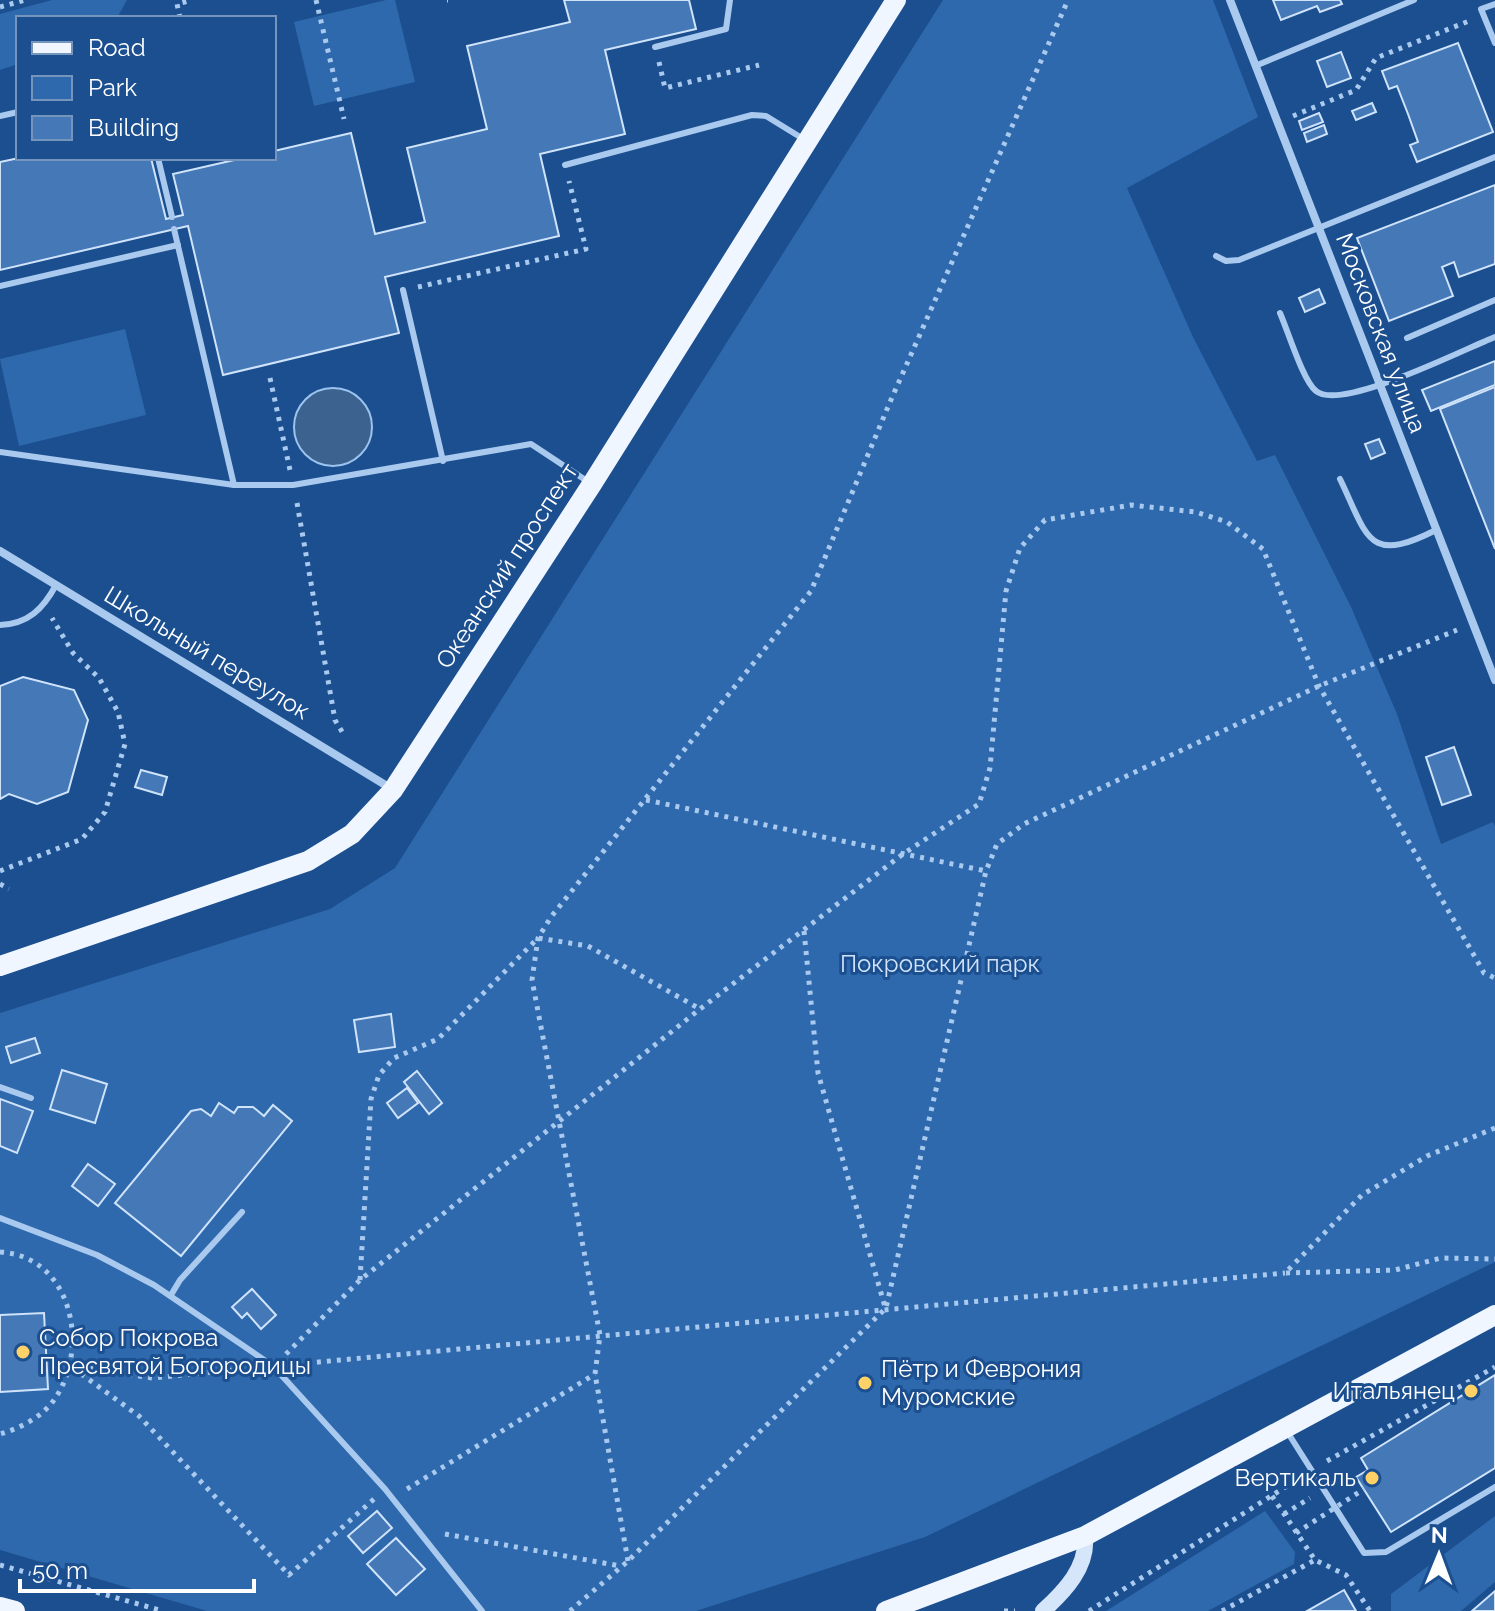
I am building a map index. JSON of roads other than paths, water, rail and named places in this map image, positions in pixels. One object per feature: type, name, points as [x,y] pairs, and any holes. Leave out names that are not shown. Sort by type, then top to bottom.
[{"type":"main road","name":"Океанский проспект","points":[[0,966],[308,861],[352,834],[393,790],[592,484],[896,0]]},
{"type":"main road","points":[[886,1611],[1085,1536],[1495,1315]]},
{"type":"main road","points":[[1043,1611],[1077,1573],[1086,1546],[1085,1536]]},
{"type":"main road","points":[[0,1607],[15,1611]]},
{"type":"street","name":"Московская улица","points":[[1230,0],[1495,680]]},
{"type":"street","name":"Школьный переулок","points":[[0,551],[393,790]]},
{"type":"lane","points":[[655,47],[726,29],[730,0]]},
{"type":"lane","points":[[1255,66],[1414,0]]},
{"type":"lane","points":[[1495,4],[1481,9],[1495,43]]},
{"type":"lane","points":[[565,165],[752,115],[766,116],[809,142]]},
{"type":"lane","points":[[1216,256],[1226,261],[1239,260],[1495,157]]},
{"type":"lane","points":[[158,160],[172,217]]},
{"type":"lane","points":[[174,229],[234,485]]},
{"type":"lane","points":[[0,286],[178,245]]},
{"type":"lane","points":[[403,290],[443,461]]},
{"type":"lane","points":[[1407,338],[1495,300]]},
{"type":"lane","points":[[1280,313],[1312,388],[1329,397],[1349,395],[1380,384],[1495,337]]},
{"type":"lane","points":[[0,452],[234,485],[293,485],[531,444],[592,484]]},
{"type":"lane","points":[[1340,479],[1366,533],[1375,543],[1396,548],[1436,530]]},
{"type":"lane","points":[[0,625],[19,624],[45,606],[56,585]]},
{"type":"lane","points":[[0,1087],[31,1098]]},
{"type":"lane","points":[[171,1295],[180,1280],[242,1212]]},
{"type":"lane","points":[[0,1218],[97,1255],[171,1295],[273,1366],[385,1489],[482,1611]]},
{"type":"lane","points":[[1286,1430],[1364,1553],[1374,1555],[1386,1552],[1495,1487]]},
{"type":"place","name":"Собор Покрова Пресвятой Богородицы","points":[[23,1352]]},
{"type":"place","name":"Пётр и Феврония Муромские","points":[[865,1383]]},
{"type":"place","name":"Итальянец","points":[[1471,1391]]},
{"type":"place","name":"Вертикаль","points":[[1372,1478]]},
{"type":"park label","name":"Покровский парк","points":[[940,964]]}]
